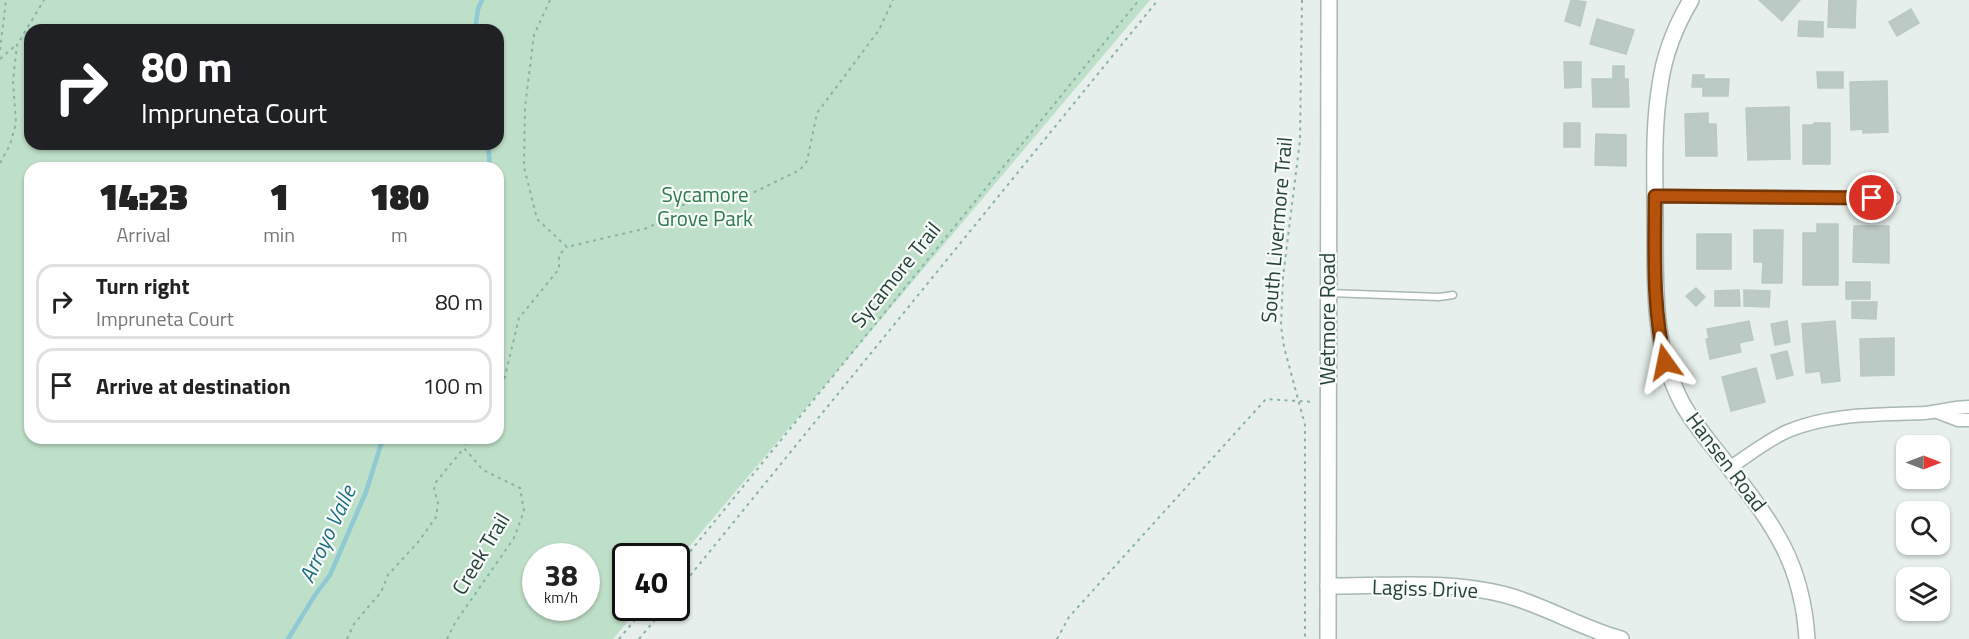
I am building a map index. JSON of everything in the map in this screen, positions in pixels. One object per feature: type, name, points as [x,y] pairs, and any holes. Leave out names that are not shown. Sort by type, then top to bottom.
[{"type":"street","name":"Wetmore Road","points":[[1328,639],[1329,0]]},
{"type":"street","name":"Hansen Road","points":[[1691,0],[1669,47],[1660,83],[1656,121],[1656,303],[1659,339],[1665,362],[1683,405],[1762,510],[1789,557],[1804,610],[1807,639]]},
{"type":"street","points":[[1655,196],[1894,198]]},
{"type":"street","points":[[1729,468],[1775,438],[1810,423],[1846,416],[1937,412],[1957,407],[1969,407]]},
{"type":"street","points":[[1937,412],[1958,420],[1969,420]]},
{"type":"street","name":"Lagiss Drive","points":[[1328,586],[1472,588],[1528,601],[1583,627],[1621,639]]},
{"type":"lane","points":[[1329,293],[1406,297],[1453,295]]},
{"type":"path","points":[[0,50],[6,0]]},
{"type":"path","points":[[29,24],[44,0]]},
{"type":"path","points":[[549,0],[534,34],[525,107],[524,166],[537,219],[567,247]]},
{"type":"path","points":[[504,381],[519,318],[559,269],[560,255],[567,247],[647,228],[666,219],[680,206],[706,197],[740,199],[800,170],[807,161],[817,113],[879,30],[893,0]]},
{"type":"path","name":"Sycamore Trail","points":[[690,552],[1139,0]]},
{"type":"path","points":[[690,576],[1158,0]]},
{"type":"path","name":"South Livermore Trail","points":[[1302,0],[1300,140],[1283,278],[1281,326],[1305,425],[1305,639]]},
{"type":"path","points":[[0,59],[16,45],[24,32]]},
{"type":"path","points":[[0,163],[10,144],[16,123],[13,81],[16,45]]},
{"type":"path","points":[[1057,639],[1069,617],[1266,399],[1328,402]]},
{"type":"path","points":[[347,639],[354,624],[381,592],[388,575],[419,541],[436,517],[438,503],[434,489],[436,482],[466,444]]},
{"type":"path","name":"Creek Trail","points":[[447,639],[455,623],[514,537],[524,511],[520,488],[483,470],[464,448]]},
{"type":"path","points":[[619,639],[634,621]]},
{"type":"path","points":[[639,639],[654,621]]},
{"type":"green space","name":"Sycamore Grove Park","points":[[0,0],[1150,0],[690,546],[690,543],[612,543],[612,621],[628,621],[613,639],[0,639]]},
{"type":"building","points":[[1571,0],[1586,2],[1580,26],[1565,21]]},
{"type":"building","points":[[1759,0],[1800,0],[1782,21]]},
{"type":"building","points":[[1829,0],[1856,0],[1855,28],[1828,27]]},
{"type":"building","points":[[1911,9],[1919,23],[1897,36],[1889,22]]},
{"type":"building","points":[[1597,19],[1634,30],[1626,54],[1590,44]]},
{"type":"building","points":[[1799,21],[1823,22],[1823,37],[1798,36]]},
{"type":"building","points":[[1564,62],[1581,62],[1581,87],[1565,88]]},
{"type":"building","points":[[1613,66],[1624,66],[1624,79],[1628,79],[1629,107],[1593,107],[1592,79],[1613,79]]},
{"type":"building","points":[[1817,72],[1843,72],[1843,88],[1818,88]]},
{"type":"building","points":[[1693,75],[1704,75],[1704,79],[1729,79],[1728,96],[1703,96],[1703,87],[1692,87]]},
{"type":"building","points":[[1887,81],[1888,132],[1863,133],[1863,129],[1851,130],[1850,82]]},
{"type":"building","points":[[1789,107],[1790,159],[1748,160],[1746,108]]},
{"type":"building","points":[[1708,113],[1708,124],[1716,124],[1717,156],[1686,156],[1685,114]]},
{"type":"building","points":[[1564,123],[1580,123],[1580,147],[1564,147]]},
{"type":"building","points":[[1814,123],[1830,123],[1830,164],[1803,164],[1803,125],[1814,125]]},
{"type":"building","points":[[1596,134],[1626,135],[1626,166],[1595,165]]},
{"type":"building","points":[[1817,224],[1838,224],[1838,285],[1803,285],[1803,233],[1817,233]]},
{"type":"building","points":[[1854,226],[1889,226],[1889,263],[1853,262]]},
{"type":"building","points":[[1754,230],[1783,230],[1782,283],[1762,283],[1763,262],[1754,262]]},
{"type":"building","points":[[1697,234],[1731,234],[1731,269],[1697,269]]},
{"type":"building","points":[[1846,282],[1870,282],[1870,299],[1846,299]]},
{"type":"building","points":[[1696,288],[1705,297],[1696,306],[1686,296]]},
{"type":"building","points":[[1739,290],[1740,306],[1715,306],[1715,291]]},
{"type":"building","points":[[1744,290],[1770,291],[1769,307],[1744,306]]},
{"type":"building","points":[[1852,302],[1877,302],[1876,319],[1852,318]]},
{"type":"building","points":[[1749,321],[1753,340],[1739,343],[1741,352],[1710,359],[1706,339],[1709,339],[1707,329]]},
{"type":"building","points":[[1787,321],[1790,342],[1775,345],[1771,324]]},
{"type":"building","points":[[1835,321],[1840,381],[1822,383],[1820,371],[1806,373],[1802,324]]},
{"type":"building","points":[[1894,338],[1894,375],[1861,376],[1860,339]]},
{"type":"building","points":[[1787,351],[1793,375],[1777,379],[1771,355]]},
{"type":"building","points":[[1756,368],[1765,402],[1731,411],[1722,377]]},
{"type":"waterway","name":"Arroyo Valle","points":[[476,24],[482,0]]},
{"type":"waterway","name":"Arroyo Valle","points":[[488,150],[490,162]]},
{"type":"waterway","name":"Arroyo Valle","points":[[288,639],[330,575],[366,492],[381,444]]},
{"type":"route","points":[[1665,362],[1659,339],[1656,303],[1655,196],[1872,198]]}]
